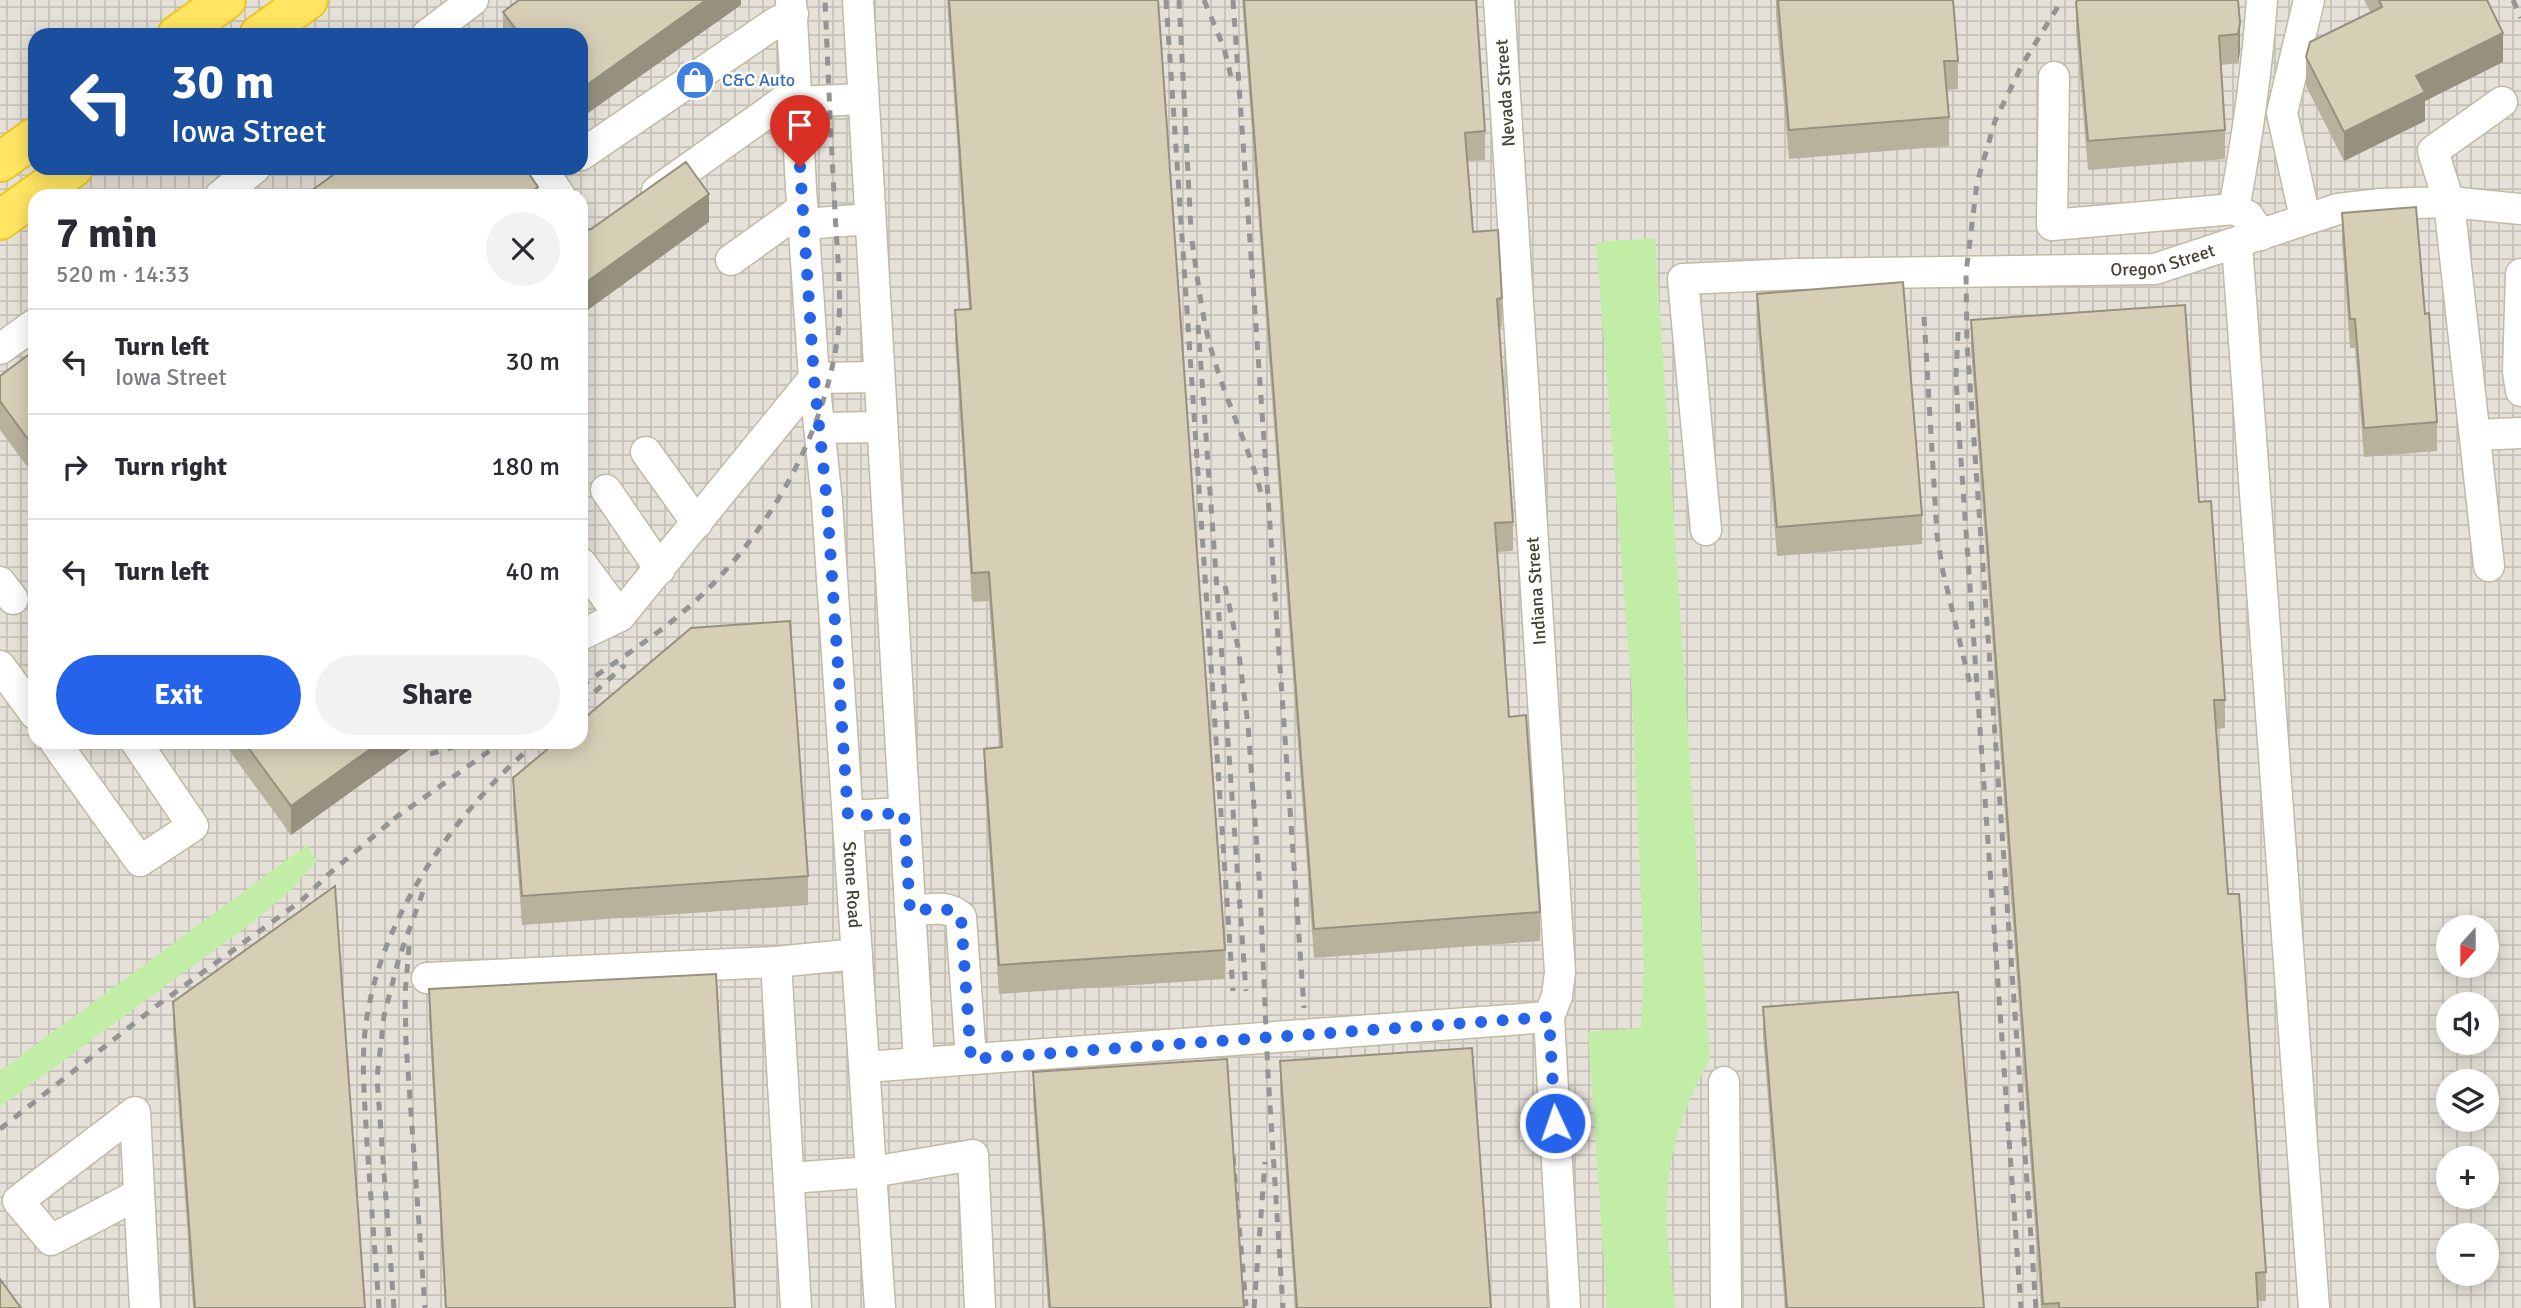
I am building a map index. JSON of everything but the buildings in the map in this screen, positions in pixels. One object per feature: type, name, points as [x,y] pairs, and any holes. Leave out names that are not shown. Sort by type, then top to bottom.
[{"type":"highway","points":[[187,28],[226,0]]},
{"type":"highway","points":[[269,28],[308,0]]},
{"type":"highway","points":[[0,162],[28,142]]},
{"type":"highway","points":[[44,189],[63,175]]},
{"type":"highway","points":[[0,220],[28,200]]},
{"type":"street","points":[[444,28],[473,0]]},
{"type":"street","points":[[858,0],[919,1063]]},
{"type":"street","name":"Nevada Street","points":[[1499,0],[1510,186]]},
{"type":"street","points":[[2234,209],[2259,48],[2262,0]]},
{"type":"street","points":[[2305,218],[2282,113],[2309,0]]},
{"type":"street","points":[[588,150],[775,23],[792,7]]},
{"type":"street","name":"Stone Road","points":[[792,7],[803,216],[848,816],[880,1308]]},
{"type":"street","points":[[2054,78],[2054,271]]},
{"type":"street","points":[[632,208],[797,97],[863,99]]},
{"type":"street","points":[[2489,566],[2449,202],[2433,151],[2502,102]]},
{"type":"street","name":"Indiana Street","points":[[1510,186],[1560,972],[1553,1007],[1565,1308]]},
{"type":"street","name":"Oregon Street","points":[[1706,530],[1683,279],[1798,274],[2155,269],[2338,209],[2381,204],[2449,202],[2521,209]]},
{"type":"street","points":[[2052,225],[2234,209],[2248,216],[2314,1308]]},
{"type":"street","points":[[731,260],[803,216],[870,219]]},
{"type":"street","points":[[2521,274],[2518,359],[2521,391]]},
{"type":"street","points":[[0,349],[28,329]]},
{"type":"street","points":[[588,632],[620,616],[814,378],[879,377]]},
{"type":"street","points":[[820,428],[882,427]]},
{"type":"street","points":[[2475,435],[2521,433]]},
{"type":"street","points":[[646,452],[697,523]]},
{"type":"street","points":[[606,490],[660,569]]},
{"type":"street","points":[[588,573],[620,616]]},
{"type":"street","points":[[16,674],[28,699]]},
{"type":"street","points":[[60,749],[140,861],[193,826],[141,749]]},
{"type":"street","points":[[848,816],[904,813]]},
{"type":"street","points":[[910,911],[946,908],[961,917],[971,1059]]},
{"type":"street","points":[[427,978],[776,962],[857,954]]},
{"type":"street","points":[[776,962],[796,1308]]},
{"type":"street","points":[[865,1067],[1553,1007]]},
{"type":"street","points":[[1724,1082],[1726,1308]]},
{"type":"street","points":[[139,1194],[51,1240],[18,1201],[135,1112],[145,1308]]},
{"type":"street","points":[[790,1178],[872,1172],[973,1155],[979,1308]]},
{"type":"shaded area","points":[[0,0],[2521,0],[2521,1308],[0,1308]]},
{"type":"green space","points":[[1655,238],[1710,1059],[1693,1092],[1680,1127],[1668,1182],[1667,1228],[1675,1308],[1607,1308],[1588,1032],[1641,1028],[1644,968],[1632,694],[1596,242]]},
{"type":"green space","points":[[307,845],[317,861],[291,890],[253,922],[0,1107],[0,1071]]},
{"type":"railway","points":[[588,681],[676,618],[735,560],[783,491],[819,414],[838,334],[840,304],[825,0]]},
{"type":"railway","points":[[1166,0],[1233,991]]},
{"type":"railway","points":[[1179,0],[1191,231]]},
{"type":"railway","points":[[1204,0],[1224,48],[1232,81]]},
{"type":"railway","points":[[1233,0],[1304,1008]]},
{"type":"railway","points":[[2036,1308],[1967,343],[1966,273],[1977,183],[1995,121],[2022,65],[2062,0]]},
{"type":"railway","points":[[2513,0],[2521,18]]},
{"type":"railway","points":[[1192,241],[1210,345],[1262,497]]},
{"type":"railway","points":[[1924,317],[1937,535],[1943,572],[1970,684]]},
{"type":"railway","points":[[1198,325],[1246,991]]},
{"type":"railway","points":[[1958,332],[1958,418],[2021,1308]]},
{"type":"railway","points":[[1225,586],[1238,647],[1248,725],[1283,1308]]},
{"type":"railway","points":[[588,698],[625,665]]},
{"type":"railway","points":[[430,754],[447,749]]},
{"type":"railway","points":[[394,819],[492,749]]},
{"type":"railway","points":[[379,1308],[363,1065],[367,1017],[376,978],[389,939],[428,865],[479,798],[529,749]]},
{"type":"railway","points":[[0,1129],[155,1007],[301,901],[400,814]]},
{"type":"railway","points":[[394,1308],[377,1078],[384,1016],[399,958],[425,886]]},
{"type":"railway","points":[[409,946],[405,995],[406,1043],[425,1308]]},
{"type":"railway","points":[[1233,1156],[1246,1306]]},
{"type":"railway","points":[[1254,1308],[1265,1162]]},
{"type":"place","name":"C&C Auto","points":[[695,80]]},
{"type":"route","points":[[800,167],[814,378],[827,502],[848,816],[904,813],[910,911],[946,908],[961,917],[971,1059],[1549,1017],[1555,1123]]}]
